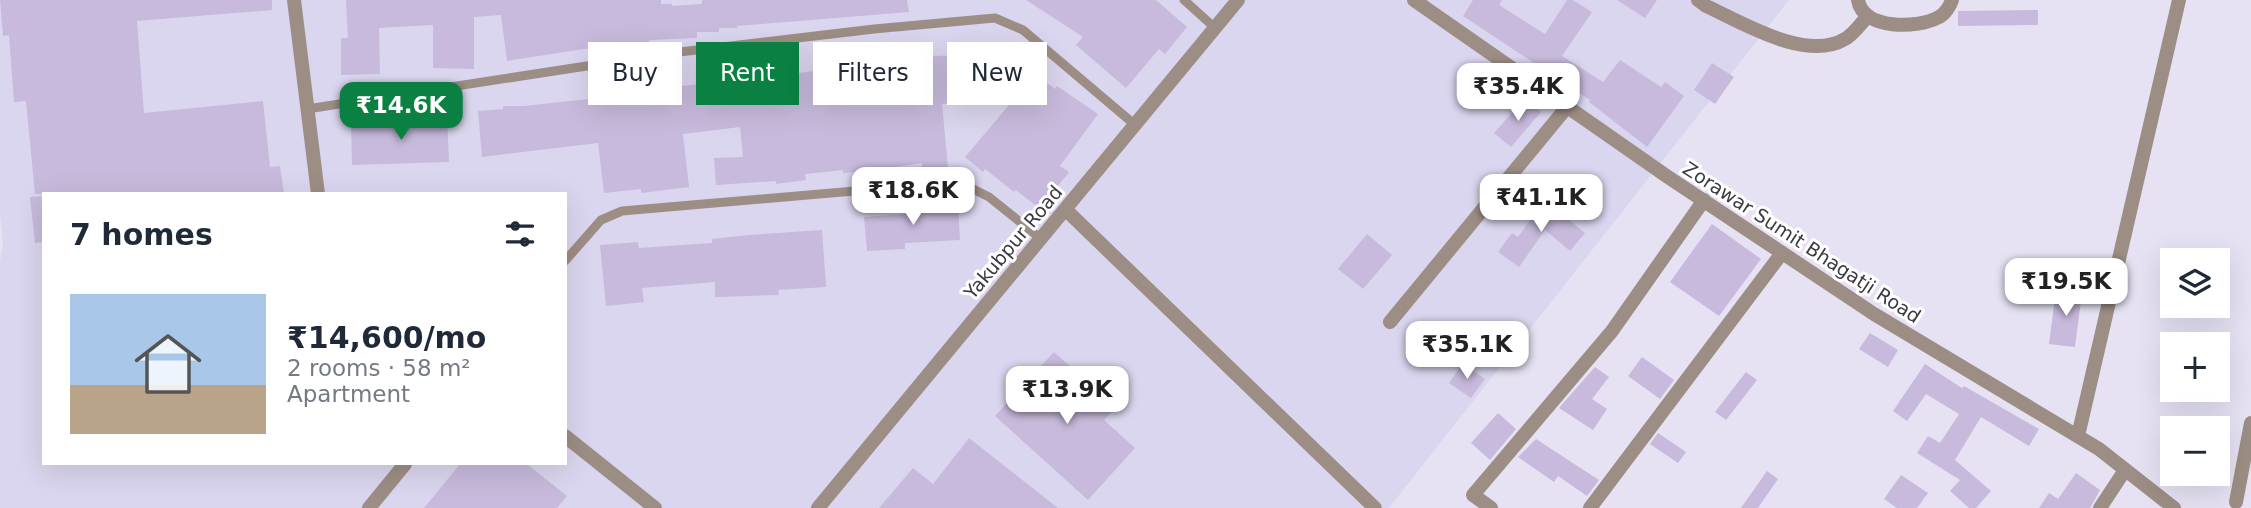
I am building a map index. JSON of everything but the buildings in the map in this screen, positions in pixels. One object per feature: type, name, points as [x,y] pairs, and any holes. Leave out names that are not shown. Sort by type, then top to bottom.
[{"type":"street","points":[[294,0],[318,192]]},
{"type":"street","name":"Yakubpur Road","points":[[818,508],[1238,0]]},
{"type":"street","name":"Zorawar Sumit Bhagatji Road","points":[[1414,0],[1567,107],[1874,314],[2099,449],[2174,508]]},
{"type":"street","points":[[1698,0],[1778,39],[1814,47],[1831,45],[1847,38],[1868,16]]},
{"type":"street","points":[[1858,0],[1859,8],[1874,21],[1892,24],[1916,24],[1940,17],[1952,0]]},
{"type":"street","points":[[2078,436],[2179,0]]},
{"type":"street","points":[[1390,322],[1567,107]]},
{"type":"street","points":[[1491,508],[1474,495],[1612,331],[1704,200]]},
{"type":"street","points":[[1066,210],[1375,508]]},
{"type":"street","points":[[1590,508],[1782,253]]},
{"type":"street","points":[[2236,502],[2251,423]]},
{"type":"street","points":[[567,438],[654,508]]},
{"type":"street","points":[[369,508],[404,465]]},
{"type":"street","points":[[2100,508],[2125,470]]},
{"type":"lane","points":[[1184,0],[1214,27]]},
{"type":"lane","points":[[307,109],[671,53],[995,18],[1023,30],[1134,124]]},
{"type":"lane","points":[[567,259],[601,220],[622,211],[947,183],[969,187],[989,197],[1040,238]]},
{"type":"shaded area","points":[[0,0],[1789,0],[1389,508],[0,508],[0,262],[3,243],[0,216]]}]
